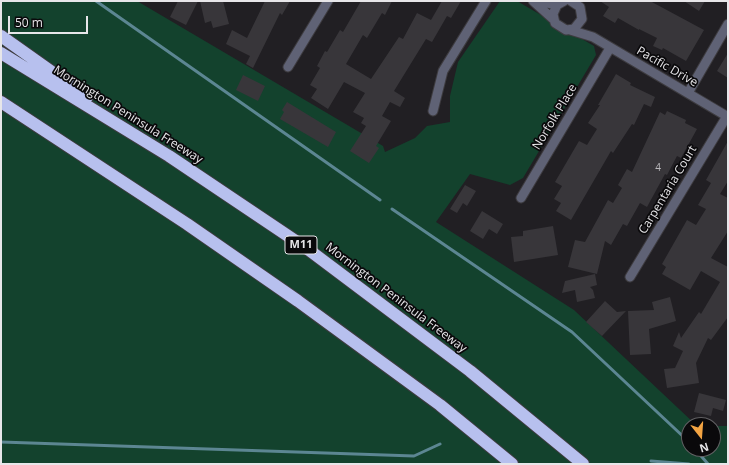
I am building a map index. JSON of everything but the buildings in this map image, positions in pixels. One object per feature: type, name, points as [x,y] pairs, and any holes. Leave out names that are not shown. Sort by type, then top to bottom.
[{"type":"highway","points":[[1,36],[169,156]]},
{"type":"highway","name":"Mornington Peninsula Freeway","points":[[1,53],[169,156],[309,250],[470,371],[583,464]]},
{"type":"highway","points":[[1,102],[228,252],[344,333],[440,405],[512,464]]},
{"type":"highway","points":[[1,112],[53,136]]},
{"type":"street","points":[[288,67],[328,1]]},
{"type":"street","points":[[433,111],[443,71],[486,1]]},
{"type":"street","points":[[533,1],[553,19]]},
{"type":"street","points":[[538,1],[561,3]]},
{"type":"street","name":"Pacific Drive","points":[[571,1],[577,4],[593,37]]},
{"type":"street","points":[[570,30],[578,26],[588,1]]},
{"type":"street","points":[[553,19],[553,14],[561,3]]},
{"type":"street","name":"Pacific Drive","points":[[553,19],[561,29],[570,30],[593,37],[727,116]]},
{"type":"street","points":[[688,93],[728,24]]},
{"type":"street","name":"Norfolk Place","points":[[521,198],[610,48]]},
{"type":"street","name":"Carpentaria Court","points":[[630,277],[727,116]]},
{"type":"green space","points":[[1,1],[137,1],[383,146],[385,152],[415,138],[427,126],[450,122],[450,96],[458,62],[500,1],[517,1],[594,46],[596,55],[523,178],[510,185],[470,174],[436,222],[574,310],[688,417],[681,417],[681,457],[721,457],[721,426],[728,426],[728,464],[1,464]]},
{"type":"waterway","points":[[96,1],[380,200]]},
{"type":"waterway","points":[[392,209],[572,332],[681,434]]},
{"type":"waterway","points":[[1,442],[414,456],[440,444]]},
{"type":"waterway","points":[[702,457],[708,464]]},
{"type":"waterway","points":[[651,461],[689,464]]}]
